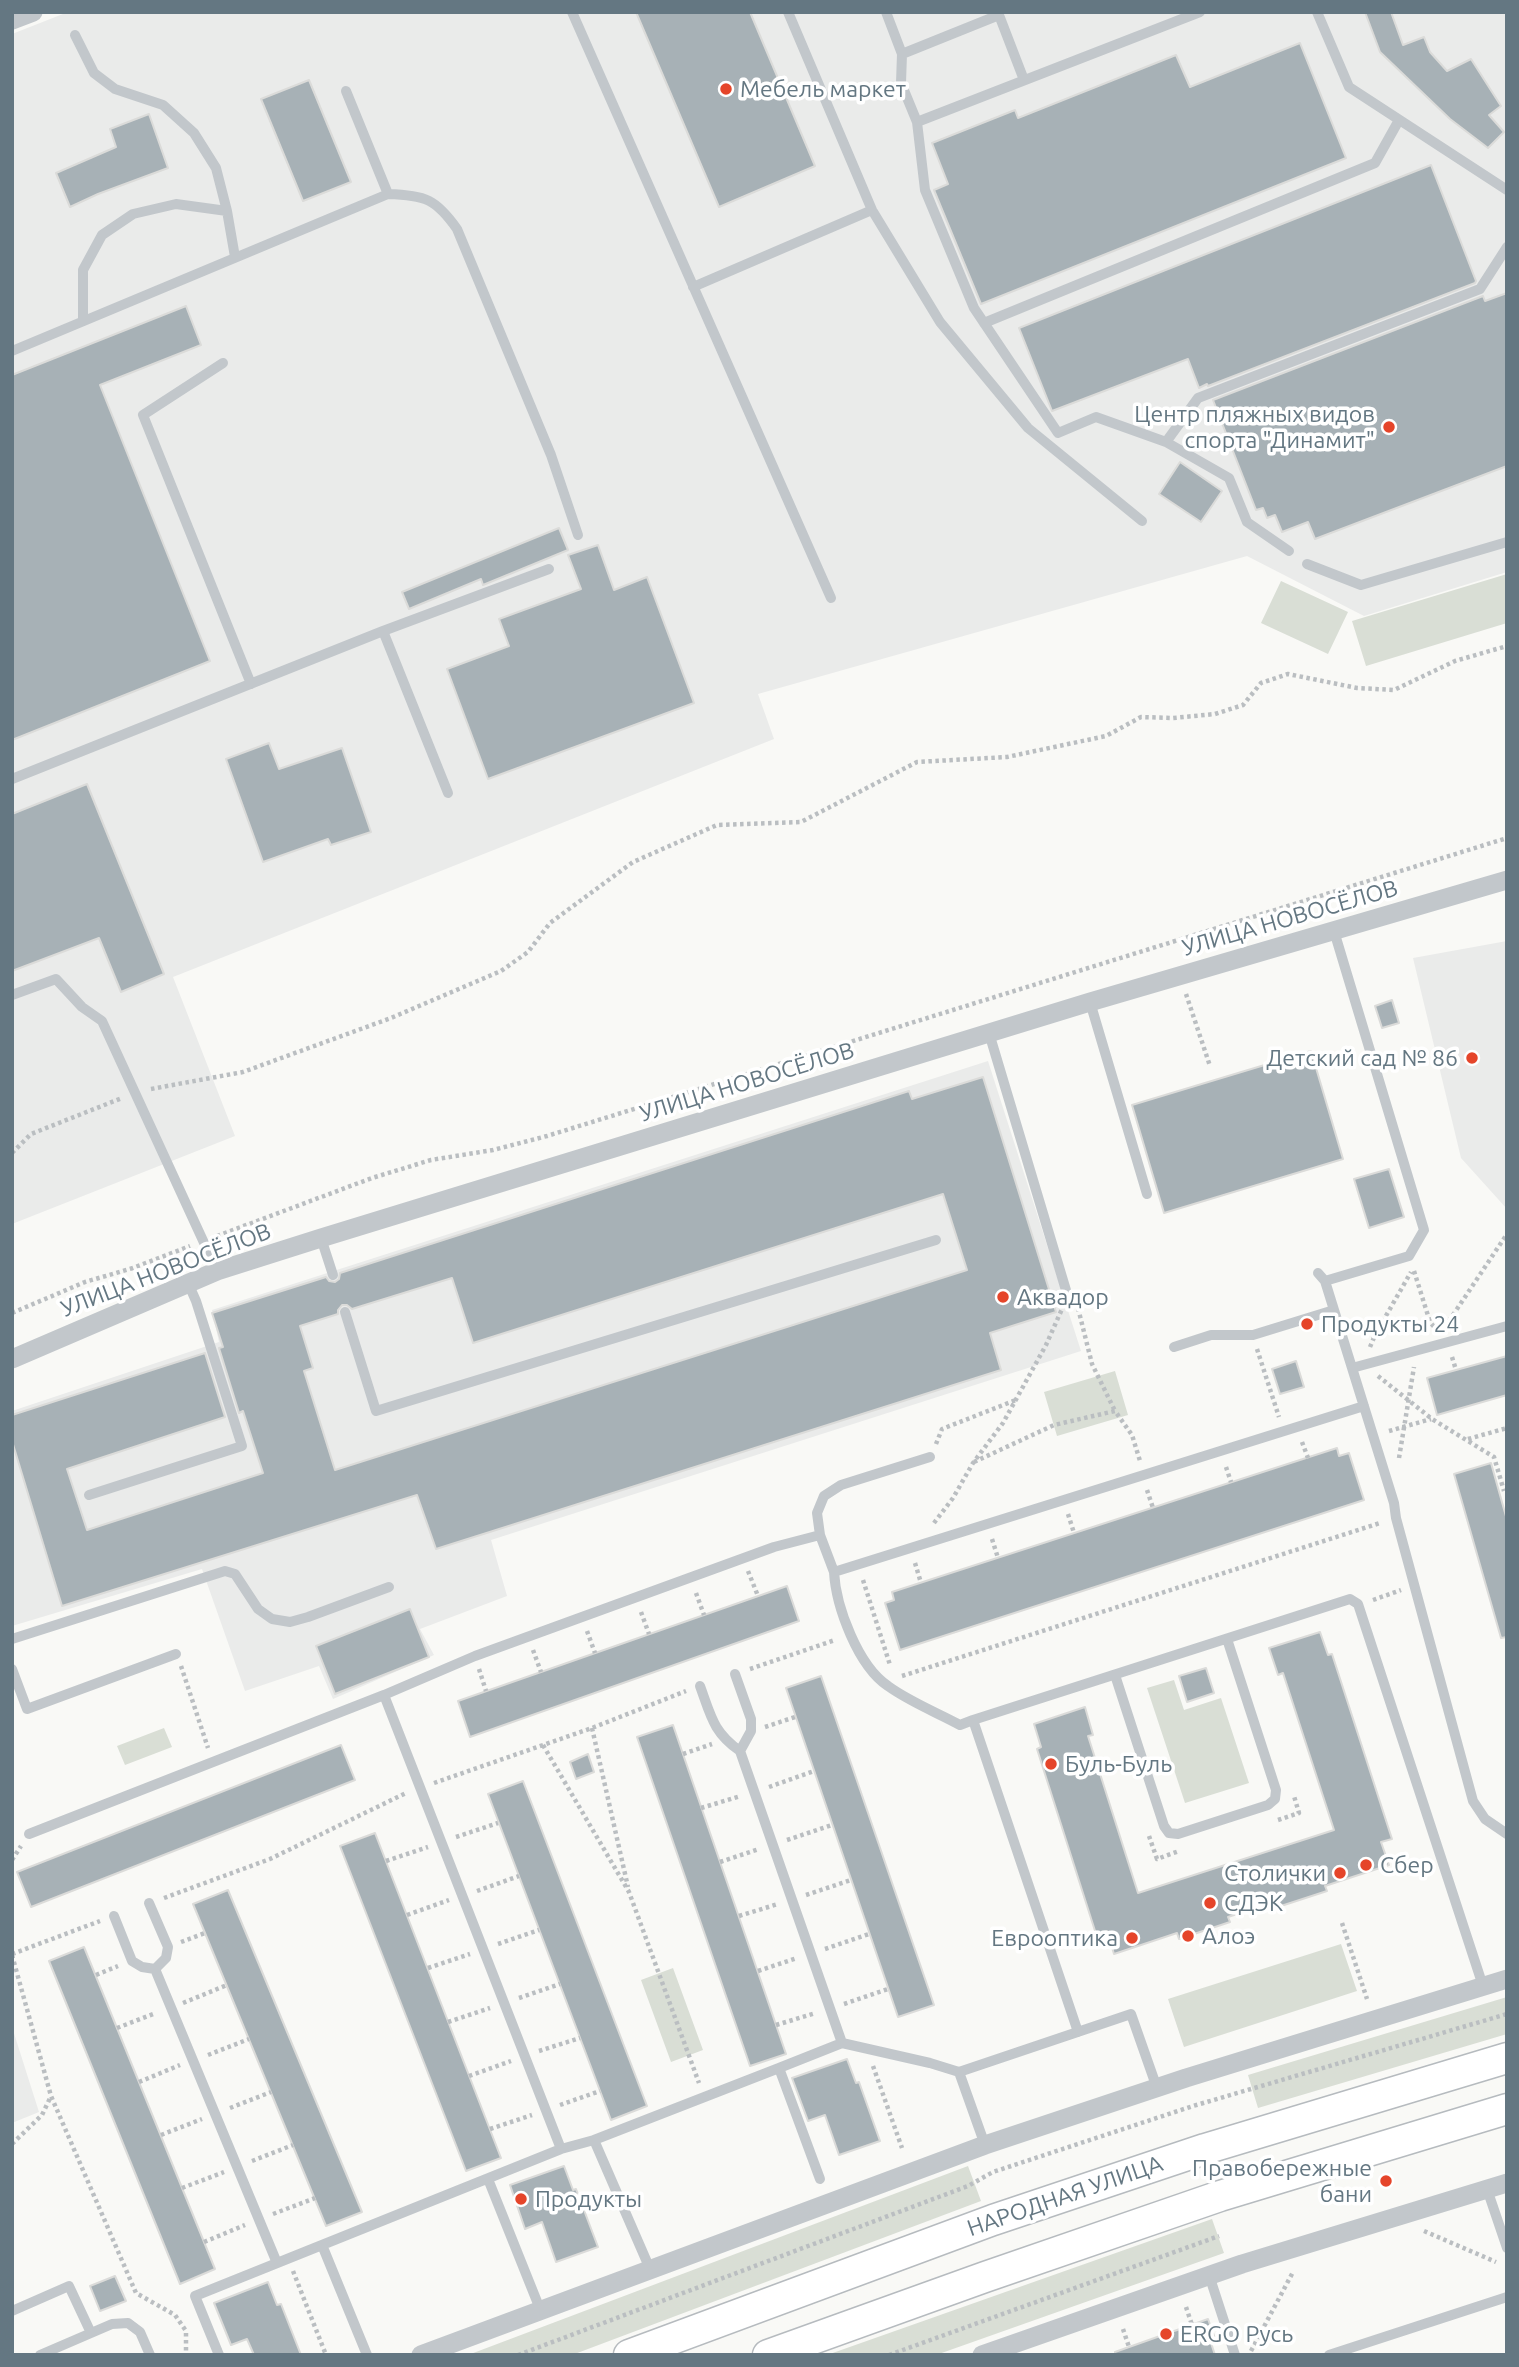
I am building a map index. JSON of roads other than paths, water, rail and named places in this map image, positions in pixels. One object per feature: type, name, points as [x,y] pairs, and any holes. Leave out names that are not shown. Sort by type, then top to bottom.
[{"type":"main road","name":"НАРОДНАЯ УЛИЦА","points":[[629,2355],[993,2220],[1205,2149],[1507,2058]]},
{"type":"main road","points":[[768,2355],[1220,2196],[1507,2109]]},
{"type":"street","points":[[12,20],[33,12]]},
{"type":"street","name":"УЛИЦА НОВОСЁЛОВ","points":[[12,1359],[217,1271],[1090,1002],[1507,880]]},
{"type":"street","points":[[421,2355],[985,2145],[1157,2088],[1507,1979]]},
{"type":"street","points":[[982,2355],[1209,2275],[1507,2183]]},
{"type":"lane","points":[[572,12],[831,598]]},
{"type":"lane","points":[[788,12],[872,210],[940,322],[1028,428],[1142,521]]},
{"type":"lane","points":[[886,12],[902,54],[901,83],[917,122],[925,190],[974,308],[1058,433],[1096,417],[1166,442],[1229,478],[1247,523],[1289,551]]},
{"type":"lane","points":[[917,122],[1200,12]]},
{"type":"lane","points":[[1317,12],[1349,87],[1507,190]]},
{"type":"lane","points":[[902,54],[999,15],[1024,80]]},
{"type":"lane","points":[[75,35],[94,73],[115,89],[163,105],[194,133],[216,168],[236,257]]},
{"type":"lane","points":[[346,91],[388,194]]},
{"type":"lane","points":[[984,323],[1375,163],[1399,120]]},
{"type":"lane","points":[[12,351],[388,194],[413,194],[441,206],[457,229],[551,455],[578,535]]},
{"type":"lane","points":[[83,321],[83,270],[102,235],[133,214],[176,204],[227,211]]},
{"type":"lane","points":[[693,286],[872,210]]},
{"type":"lane","points":[[1166,442],[1198,398],[1480,289],[1507,247]]},
{"type":"lane","points":[[223,363],[143,415],[251,684]]},
{"type":"lane","points":[[1307,565],[1361,585],[1507,542]]},
{"type":"lane","points":[[12,779],[383,631],[549,569]]},
{"type":"lane","points":[[383,631],[448,793]]},
{"type":"lane","points":[[1334,931],[1424,1230],[1409,1256],[1322,1277],[1395,1503],[1396,1518],[1473,1801],[1485,1819],[1507,1834]]},
{"type":"lane","points":[[12,995],[56,979],[82,1007],[102,1021],[217,1271]]},
{"type":"lane","points":[[1090,1002],[1147,1194]]},
{"type":"lane","points":[[989,1033],[1068,1297]]},
{"type":"lane","points":[[321,1238],[333,1275]]},
{"type":"lane","points":[[345,1311],[376,1411],[936,1240]]},
{"type":"lane","points":[[89,1495],[242,1446],[197,1301],[188,1283]]},
{"type":"lane","points":[[1174,1347],[1211,1335],[1253,1335],[1334,1310]]},
{"type":"lane","points":[[1352,1368],[1507,1326]]},
{"type":"lane","points":[[834,1572],[1364,1406]]},
{"type":"lane","points":[[930,1457],[841,1485],[824,1496],[817,1513],[820,1535],[834,1572],[835,1588],[851,1634],[867,1667],[960,1725],[1350,1599],[1358,1604],[1483,1986]]},
{"type":"lane","points":[[29,1834],[384,1695],[475,1656],[774,1547],[820,1535]]},
{"type":"lane","points":[[12,1639],[225,1570],[235,1574],[258,1609],[272,1619],[290,1622],[389,1587]]},
{"type":"lane","points":[[1115,1675],[1164,1826],[1169,1833],[1178,1834],[1268,1805],[1275,1799],[1276,1790],[1227,1639]]},
{"type":"lane","points":[[12,1669],[27,1710],[176,1654]]},
{"type":"lane","points":[[735,1674],[751,1719],[751,1731],[740,1751]]},
{"type":"lane","points":[[700,1686],[717,1731],[724,1740],[740,1751],[842,2043]]},
{"type":"lane","points":[[384,1695],[561,2149]]},
{"type":"lane","points":[[972,1720],[1078,2032]]},
{"type":"lane","points":[[149,1903],[168,1947],[166,1958],[155,1969]]},
{"type":"lane","points":[[114,1916],[132,1961],[142,1967],[155,1969]]},
{"type":"lane","points":[[155,1969],[277,2263]]},
{"type":"lane","points":[[219,2355],[195,2296],[561,2149],[594,2140],[842,2043],[959,2072],[1130,2014],[1157,2088]]},
{"type":"lane","points":[[779,2068],[820,2179]]},
{"type":"lane","points":[[959,2072],[985,2145]]},
{"type":"lane","points":[[594,2140],[650,2269]]},
{"type":"lane","points":[[488,2179],[540,2309]]},
{"type":"lane","points":[[1487,2189],[1507,2248]]},
{"type":"lane","points":[[322,2245],[367,2355]]},
{"type":"lane","points":[[1209,2275],[1235,2355]]},
{"type":"lane","points":[[12,2311],[69,2286],[91,2333]]},
{"type":"lane","points":[[1329,2355],[1505,2297],[1507,2311]]},
{"type":"lane","points":[[40,2355],[112,2324],[128,2323],[140,2332],[149,2355]]},
{"type":"place","name":"Мебель маркет","points":[[726,89]]},
{"type":"place","name":"Центр пляжных видов спорта \"Динамит\"","points":[[1389,427]]},
{"type":"place","name":"Детский сад № 86","points":[[1472,1058]]},
{"type":"place","name":"Аквадор","points":[[1003,1297]]},
{"type":"place","name":"Продукты 24","points":[[1307,1324]]},
{"type":"place","name":"Буль-Буль","points":[[1051,1764]]},
{"type":"place","name":"Сбер","points":[[1366,1865]]},
{"type":"place","name":"Столички","points":[[1340,1873]]},
{"type":"place","name":"СДЭК","points":[[1210,1903]]},
{"type":"place","name":"Алоэ","points":[[1188,1936]]},
{"type":"place","name":"Еврооптика","points":[[1132,1938]]},
{"type":"place","name":"Правобережные бани","points":[[1386,2181]]},
{"type":"place","name":"Продукты","points":[[521,2199]]},
{"type":"place","name":"ERGO Русь","points":[[1166,2334]]}]
